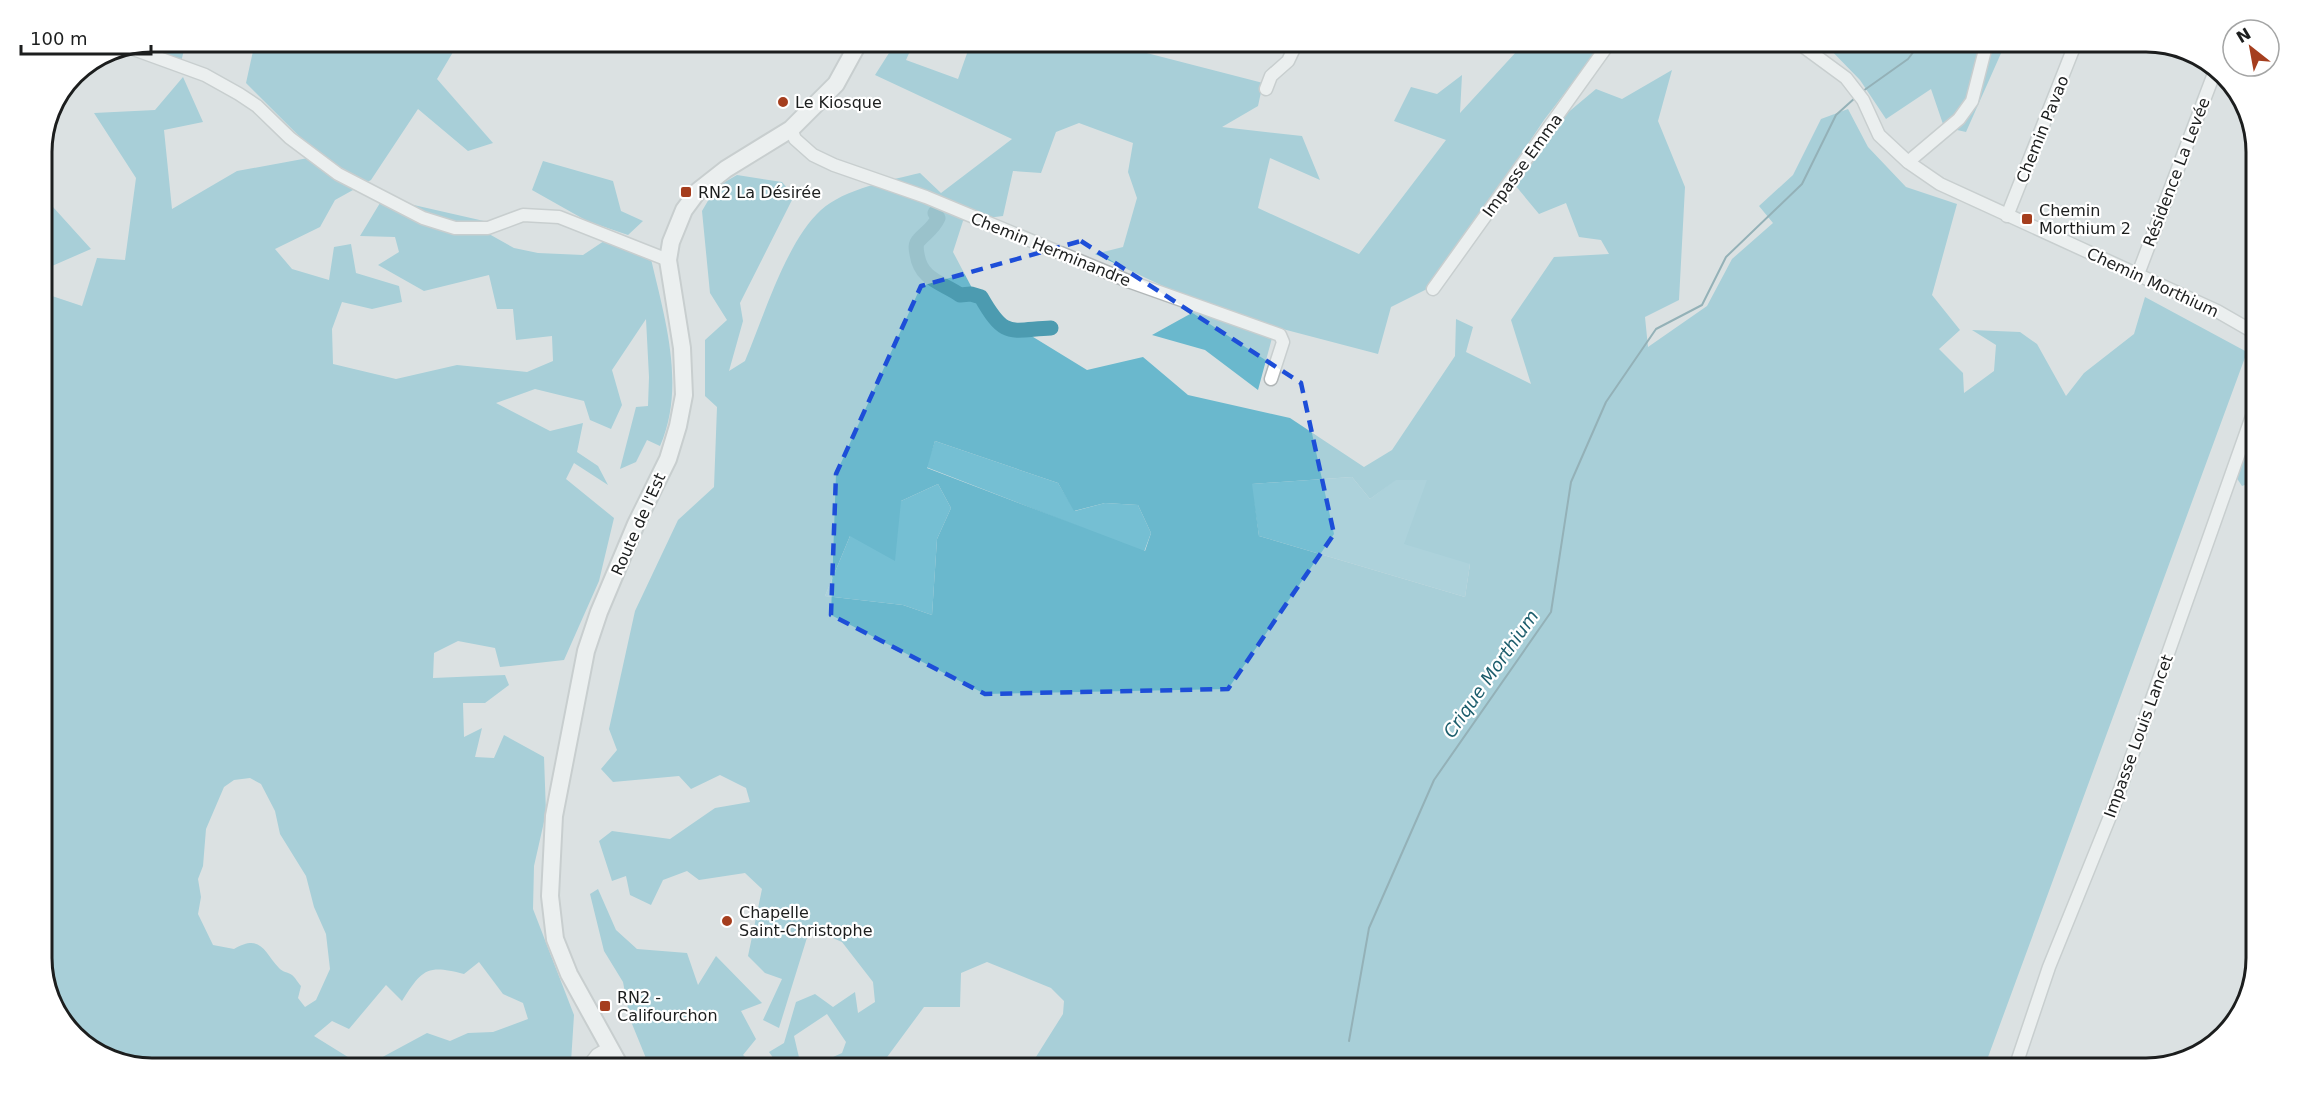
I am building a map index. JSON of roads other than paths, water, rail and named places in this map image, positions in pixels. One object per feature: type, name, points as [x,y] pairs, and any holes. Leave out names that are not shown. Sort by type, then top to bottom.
[{"type":"main road","name":"Route de l'Est","points":[[615,1058],[569,974],[555,939],[550,896],[554,816],[586,651],[599,612],[636,524],[668,459],[678,426],[684,395],[682,348],[668,260],[676,226],[698,191],[726,169],[791,129],[836,84],[854,52]]},
{"type":"street","points":[[1266,89],[1271,76],[1288,61],[1292,52]]},
{"type":"street","name":"Impasse Emma","points":[[1433,289],[1603,52]]},
{"type":"street","name":"Chemin Morthium","points":[[1811,52],[1838,72],[1860,95],[1879,135],[1908,162],[1940,184],[2217,311],[2246,328]]},
{"type":"street","points":[[1908,162],[1959,119],[1972,101],[1984,52]]},
{"type":"street","name":"Chemin Pavao","points":[[2007,216],[2072,52]]},
{"type":"street","points":[[144,53],[205,75],[239,94],[257,106],[290,138],[338,174],[423,218],[455,228],[488,228],[523,215],[559,217],[668,260]]},
{"type":"street","name":"Résidence La Levée","points":[[2138,274],[2213,78]]},
{"type":"street","name":"Chemin Herminandre","points":[[791,129],[795,140],[813,155],[834,165],[926,197],[1128,281],[1280,335],[1283,342],[1271,379]]},
{"type":"street","name":"Impasse Louis Lancet","points":[[2018,1058],[2049,967],[2113,808],[2246,433]]},
{"type":"street","points":[[595,1058],[609,1048]]},
{"type":"waterway","name":"Crique Morthium","points":[[1863,91],[1908,59],[1913,52]]},
{"type":"waterway","name":"Crique Morthium","points":[[1349,1041],[1369,928],[1434,780],[1551,612],[1571,482],[1606,402],[1656,329],[1702,305],[1726,257],[1802,184],[1836,115],[1856,97]]},
{"type":"waterway","points":[[935,213],[938,218],[936,222],[916,247],[919,263],[927,275],[960,295],[971,294],[981,297],[996,320],[1009,329],[1051,328]]},
{"type":"place","name":"Le Kiosque","points":[[783,102]]},
{"type":"place","name":"RN2 La Désirée","points":[[686,192]]},
{"type":"place","name":"Chemin Morthium 2","points":[[2027,219]]},
{"type":"place","name":"Chapelle Saint-Christophe","points":[[727,921]]},
{"type":"place","name":"RN2 - Califourchon","points":[[605,1006]]}]
